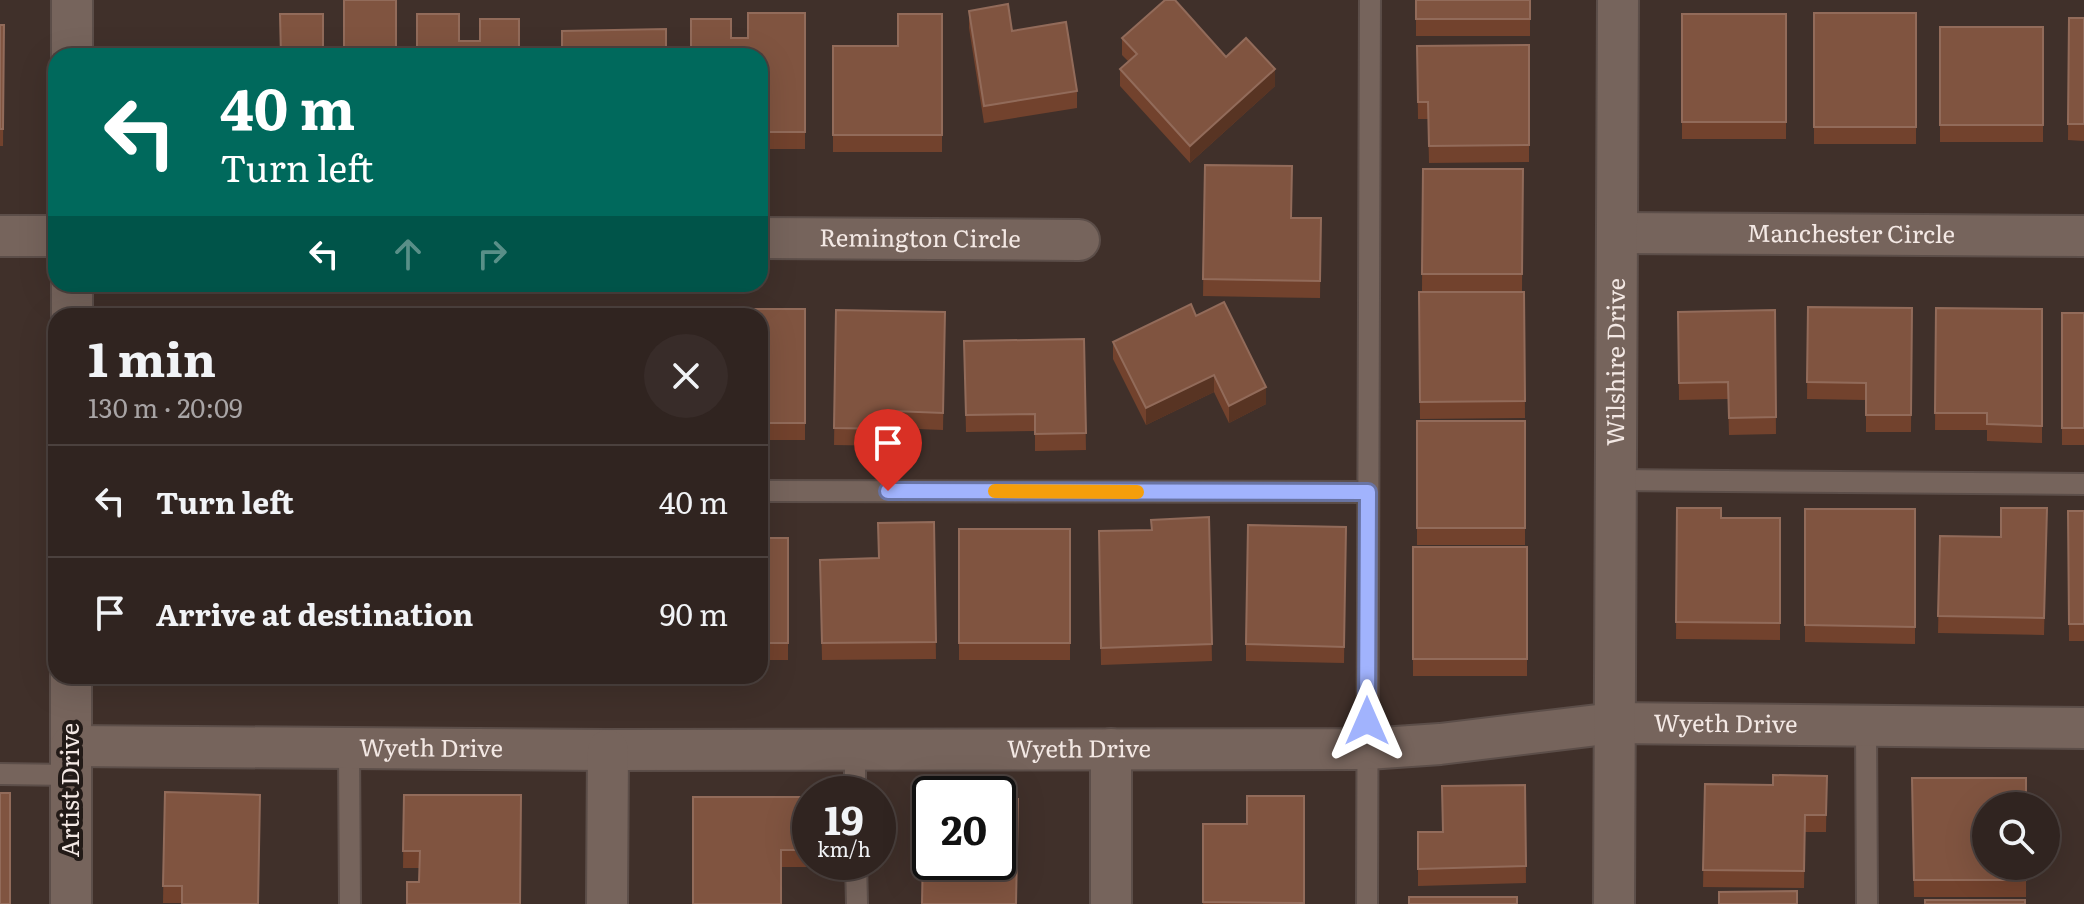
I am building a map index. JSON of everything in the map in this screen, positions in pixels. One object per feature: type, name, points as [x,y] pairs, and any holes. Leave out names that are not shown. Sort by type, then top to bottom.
[{"type":"street","points":[[72,0],[72,48]]},
{"type":"street","name":"Wilshire Drive","points":[[1614,904],[1618,0]]},
{"type":"street","name":"Manchester Circle","points":[[1617,233],[2084,236]]},
{"type":"street","points":[[0,236],[48,236]]},
{"type":"street","name":"Remington Circle","points":[[768,238],[1079,240]]},
{"type":"street","name":"Artist Drive","points":[[71,684],[71,904]]},
{"type":"street","name":"Wyeth Drive","points":[[71,760],[349,748],[1367,749],[1440,744],[1614,723],[2084,728]]},
{"type":"street","points":[[1111,749],[1111,904]]},
{"type":"street","points":[[607,904],[608,750]]},
{"type":"lane","points":[[1367,904],[1370,0]]},
{"type":"lane","points":[[1615,480],[2084,484]]},
{"type":"lane","points":[[768,491],[1368,492]]},
{"type":"lane","points":[[1866,727],[1867,904]]},
{"type":"lane","points":[[349,748],[350,904]]},
{"type":"lane","points":[[855,749],[855,776]]},
{"type":"lane","points":[[0,774],[71,760]]},
{"type":"lane","points":[[856,880],[857,904]]},
{"type":"building","points":[[344,0],[396,0],[396,48],[344,48]]},
{"type":"building","points":[[1165,0],[1175,0],[1226,57],[1246,38],[1275,69],[1190,146],[1120,69],[1137,54],[1122,38]]},
{"type":"building","points":[[1416,0],[1530,0],[1530,19],[1416,19]]},
{"type":"building","points":[[1008,4],[1012,31],[1066,22],[1077,91],[984,106],[969,11]]},
{"type":"building","points":[[748,13],[805,13],[805,132],[768,132],[768,48],[691,48],[691,19],[731,19],[731,38],[748,38]]},
{"type":"building","points":[[1814,13],[1916,13],[1916,127],[1814,127]]},
{"type":"building","points":[[280,14],[323,14],[323,48],[281,48]]},
{"type":"building","points":[[417,14],[459,14],[459,41],[480,41],[480,19],[519,19],[519,48],[417,48]]},
{"type":"building","points":[[898,14],[942,14],[942,135],[833,135],[833,46],[898,46]]},
{"type":"building","points":[[1682,14],[1786,14],[1786,122],[1682,122]]},
{"type":"building","points":[[2069,18],[2084,18],[2084,124],[2068,124]]},
{"type":"building","points":[[0,25],[4,25],[3,129],[0,129]]},
{"type":"building","points":[[1940,27],[2043,27],[2043,125],[1940,125]]},
{"type":"building","points":[[666,29],[666,48],[562,48],[562,31]]},
{"type":"building","points":[[1529,45],[1529,145],[1429,146],[1428,102],[1418,102],[1417,46]]},
{"type":"building","points":[[1205,165],[1292,166],[1291,218],[1321,218],[1320,281],[1203,279]]},
{"type":"building","points":[[1423,169],[1523,169],[1522,274],[1422,274]]},
{"type":"building","points":[[1419,292],[1524,292],[1525,401],[1420,402]]},
{"type":"building","points":[[1224,302],[1266,387],[1229,406],[1214,375],[1146,408],[1113,342],[1191,304],[1196,316]]},
{"type":"building","points":[[1808,307],[1912,308],[1911,415],[1866,415],[1866,383],[1807,382]]},
{"type":"building","points":[[1936,308],[2042,309],[2042,426],[1987,424],[1987,413],[1935,413]]},
{"type":"building","points":[[768,309],[805,309],[805,423],[768,423]]},
{"type":"building","points":[[836,310],[945,312],[943,413],[893,411],[892,429],[834,428]]},
{"type":"building","points":[[1775,310],[1776,417],[1729,418],[1728,382],[1679,383],[1678,312]]},
{"type":"building","points":[[2062,313],[2084,313],[2084,428],[2062,428]]},
{"type":"building","points":[[1084,339],[1086,433],[1035,434],[1035,414],[966,415],[964,341]]},
{"type":"building","points":[[1417,421],[1525,421],[1525,528],[1417,528]]},
{"type":"building","points":[[1677,508],[1721,508],[1721,518],[1780,518],[1780,623],[1676,622]]},
{"type":"building","points":[[2001,508],[2047,508],[2044,618],[1938,616],[1940,536],[2001,537]]},
{"type":"building","points":[[1805,509],[1915,509],[1915,627],[1805,625]]},
{"type":"building","points":[[2068,511],[2084,511],[2084,624],[2069,624]]},
{"type":"building","points":[[1209,517],[1212,644],[1101,648],[1099,531],[1152,530],[1151,520]]},
{"type":"building","points":[[934,522],[936,642],[822,643],[820,560],[879,558],[878,523]]},
{"type":"building","points":[[1248,525],[1346,527],[1344,647],[1246,644]]},
{"type":"building","points":[[959,529],[1070,529],[1070,643],[959,643]]},
{"type":"building","points":[[768,538],[788,538],[788,643],[768,643]]},
{"type":"building","points":[[1413,547],[1527,547],[1527,659],[1413,659]]},
{"type":"building","points":[[1773,775],[1827,776],[1826,815],[1805,815],[1804,871],[1703,870],[1705,784],[1773,785]]},
{"type":"building","points":[[1912,778],[2026,778],[2026,792],[1972,792],[1972,880],[1914,880]]},
{"type":"building","points":[[1525,785],[1526,866],[1418,869],[1418,832],[1443,832],[1442,786]]},
{"type":"building","points":[[165,792],[260,795],[258,904],[182,904],[182,886],[163,886]]},
{"type":"building","points":[[0,793],[10,793],[10,904],[0,904]]},
{"type":"building","points":[[404,795],[521,795],[520,904],[407,904],[407,882],[419,882],[420,851],[403,851]]},
{"type":"building","points":[[1247,796],[1304,796],[1304,903],[1203,902],[1203,824],[1247,824]]},
{"type":"building","points":[[693,797],[792,797],[792,850],[781,850],[781,904],[693,904]]},
{"type":"building","points":[[1018,799],[1016,904],[922,904],[922,880],[1016,880]]},
{"type":"building","points":[[1797,891],[1797,904],[1719,904],[1719,892]]},
{"type":"building","points":[[1409,897],[1517,897],[1517,904],[1409,904]]},
{"type":"building","points":[[1925,900],[2025,900],[2025,904],[1925,904]]},
{"type":"slow traffic","points":[[995,491],[1137,492]]},
{"type":"route","points":[[888,491],[1368,492],[1367,721]]}]
